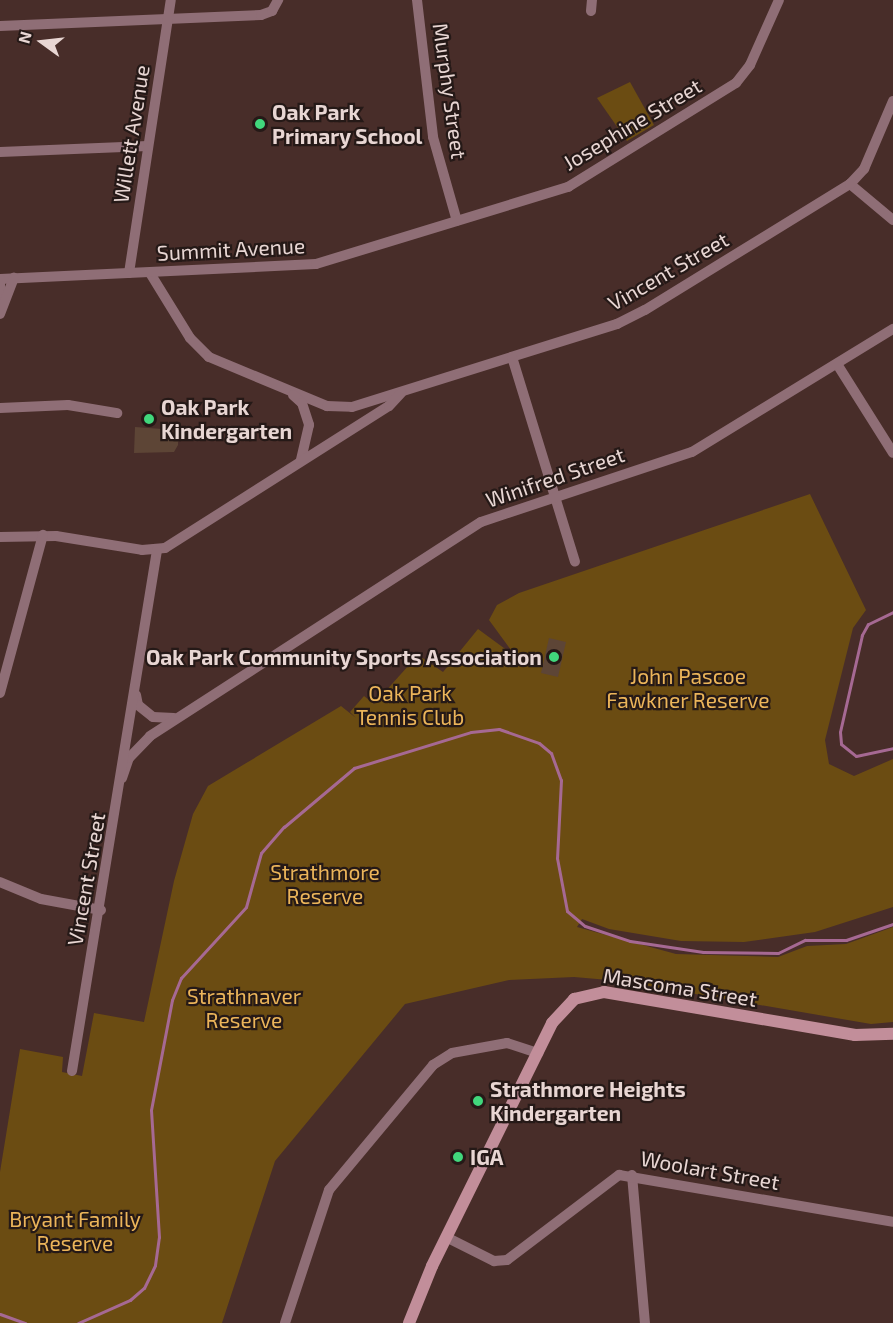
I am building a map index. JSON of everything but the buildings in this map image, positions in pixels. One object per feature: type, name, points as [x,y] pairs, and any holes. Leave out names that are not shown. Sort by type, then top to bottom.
[{"type":"main road","name":"Mascoma Street","points":[[409,1323],[446,1238],[562,1009],[596,991],[855,1035],[893,1034]]},
{"type":"street","name":"Willett Avenue","points":[[129,273],[171,0]]},
{"type":"street","points":[[0,26],[261,15],[272,11],[278,0]]},
{"type":"street","name":"Murphy Street","points":[[417,0],[433,137],[457,221]]},
{"type":"street","name":"Josephine Street","points":[[457,221],[581,180],[736,83],[750,65],[778,0]]},
{"type":"street","name":"Vincent Street","points":[[150,273],[202,352],[334,408],[376,400],[632,318],[850,184],[864,168],[893,100]]},
{"type":"street","points":[[0,152],[148,146]]},
{"type":"street","points":[[850,184],[893,220]]},
{"type":"street","name":"Summit Avenue","points":[[0,279],[316,264],[457,221]]},
{"type":"street","points":[[0,314],[14,278]]},
{"type":"street","points":[[0,279],[0,307]]},
{"type":"street","name":"Winifred Street","points":[[122,778],[133,751],[177,718],[481,522],[692,452],[893,329]]},
{"type":"street","points":[[509,358],[575,562]]},
{"type":"street","points":[[837,364],[893,453]]},
{"type":"street","points":[[286,389],[302,403],[309,425],[301,460]]},
{"type":"street","name":"Vincent Street","points":[[72,1071],[122,778],[157,550],[301,460],[402,392]]},
{"type":"street","points":[[368,416],[376,400]]},
{"type":"street","points":[[0,408],[68,405],[117,412]]},
{"type":"street","points":[[0,537],[43,535],[157,550]]},
{"type":"street","points":[[0,693],[43,535]]},
{"type":"street","points":[[135,692],[138,705],[153,717],[177,718]]},
{"type":"street","points":[[0,882],[41,899],[100,909]]},
{"type":"street","points":[[285,1323],[329,1190],[433,1065],[452,1053],[507,1043],[538,1053]]},
{"type":"street","points":[[632,1175],[645,1323]]},
{"type":"street","name":"Woolart Street","points":[[446,1238],[494,1261],[507,1260],[608,1180],[632,1175],[893,1222]]},
{"type":"green space","points":[[630,82],[654,125],[627,141],[597,98]]},
{"type":"green space","points":[[810,494],[866,610],[853,628],[825,740],[829,764],[854,776],[893,759],[893,907],[815,932],[744,942],[681,941],[609,929],[582,919],[577,927],[676,954],[778,957],[807,946],[846,944],[893,927],[893,1022],[871,1024],[620,981],[574,977],[509,980],[405,1004],[275,1161],[222,1323],[0,1323],[0,1172],[20,1049],[63,1057],[62,1072],[82,1076],[94,1013],[144,1022],[174,881],[193,814],[208,786],[341,706],[356,718],[350,712],[364,696],[374,704],[418,655],[443,672],[478,629],[516,657],[489,620],[497,605],[519,593]]},
{"type":"waterway","points":[[893,612],[868,624],[862,635],[840,732],[841,744],[856,756],[893,748]]},
{"type":"waterway","points":[[78,1323],[130,1300],[144,1288],[155,1265],[159,1237],[151,1110],[172,1000],[181,978],[246,907],[261,853],[284,827],[354,768],[471,732],[499,729],[539,743],[551,753],[561,780],[557,858],[567,911],[585,926],[630,941],[703,952],[778,953],[805,940],[846,940],[893,924]]},
{"type":"waterway","points":[[0,1314],[25,1323]]},
{"type":"place","name":"Oak Park Primary School","points":[[260,124]]},
{"type":"place","name":"Oak Park Kindergarten","points":[[149,419]]},
{"type":"place","name":"Oak Park Community Sports Association","points":[[554,657]]},
{"type":"place","name":"Strathmore Heights Kindergarten","points":[[478,1101]]},
{"type":"place","name":"IGA","points":[[458,1157]]},
{"type":"park label","name":"John Pascoe Fawkner Reserve","points":[[688,688]]},
{"type":"park label","name":"Oak Park Tennis Club","points":[[410,705]]},
{"type":"park label","name":"Strathmore Reserve","points":[[325,884]]},
{"type":"park label","name":"Strathnaver Reserve","points":[[244,1008]]},
{"type":"park label","name":"Bryant Family Reserve","points":[[75,1231]]}]
